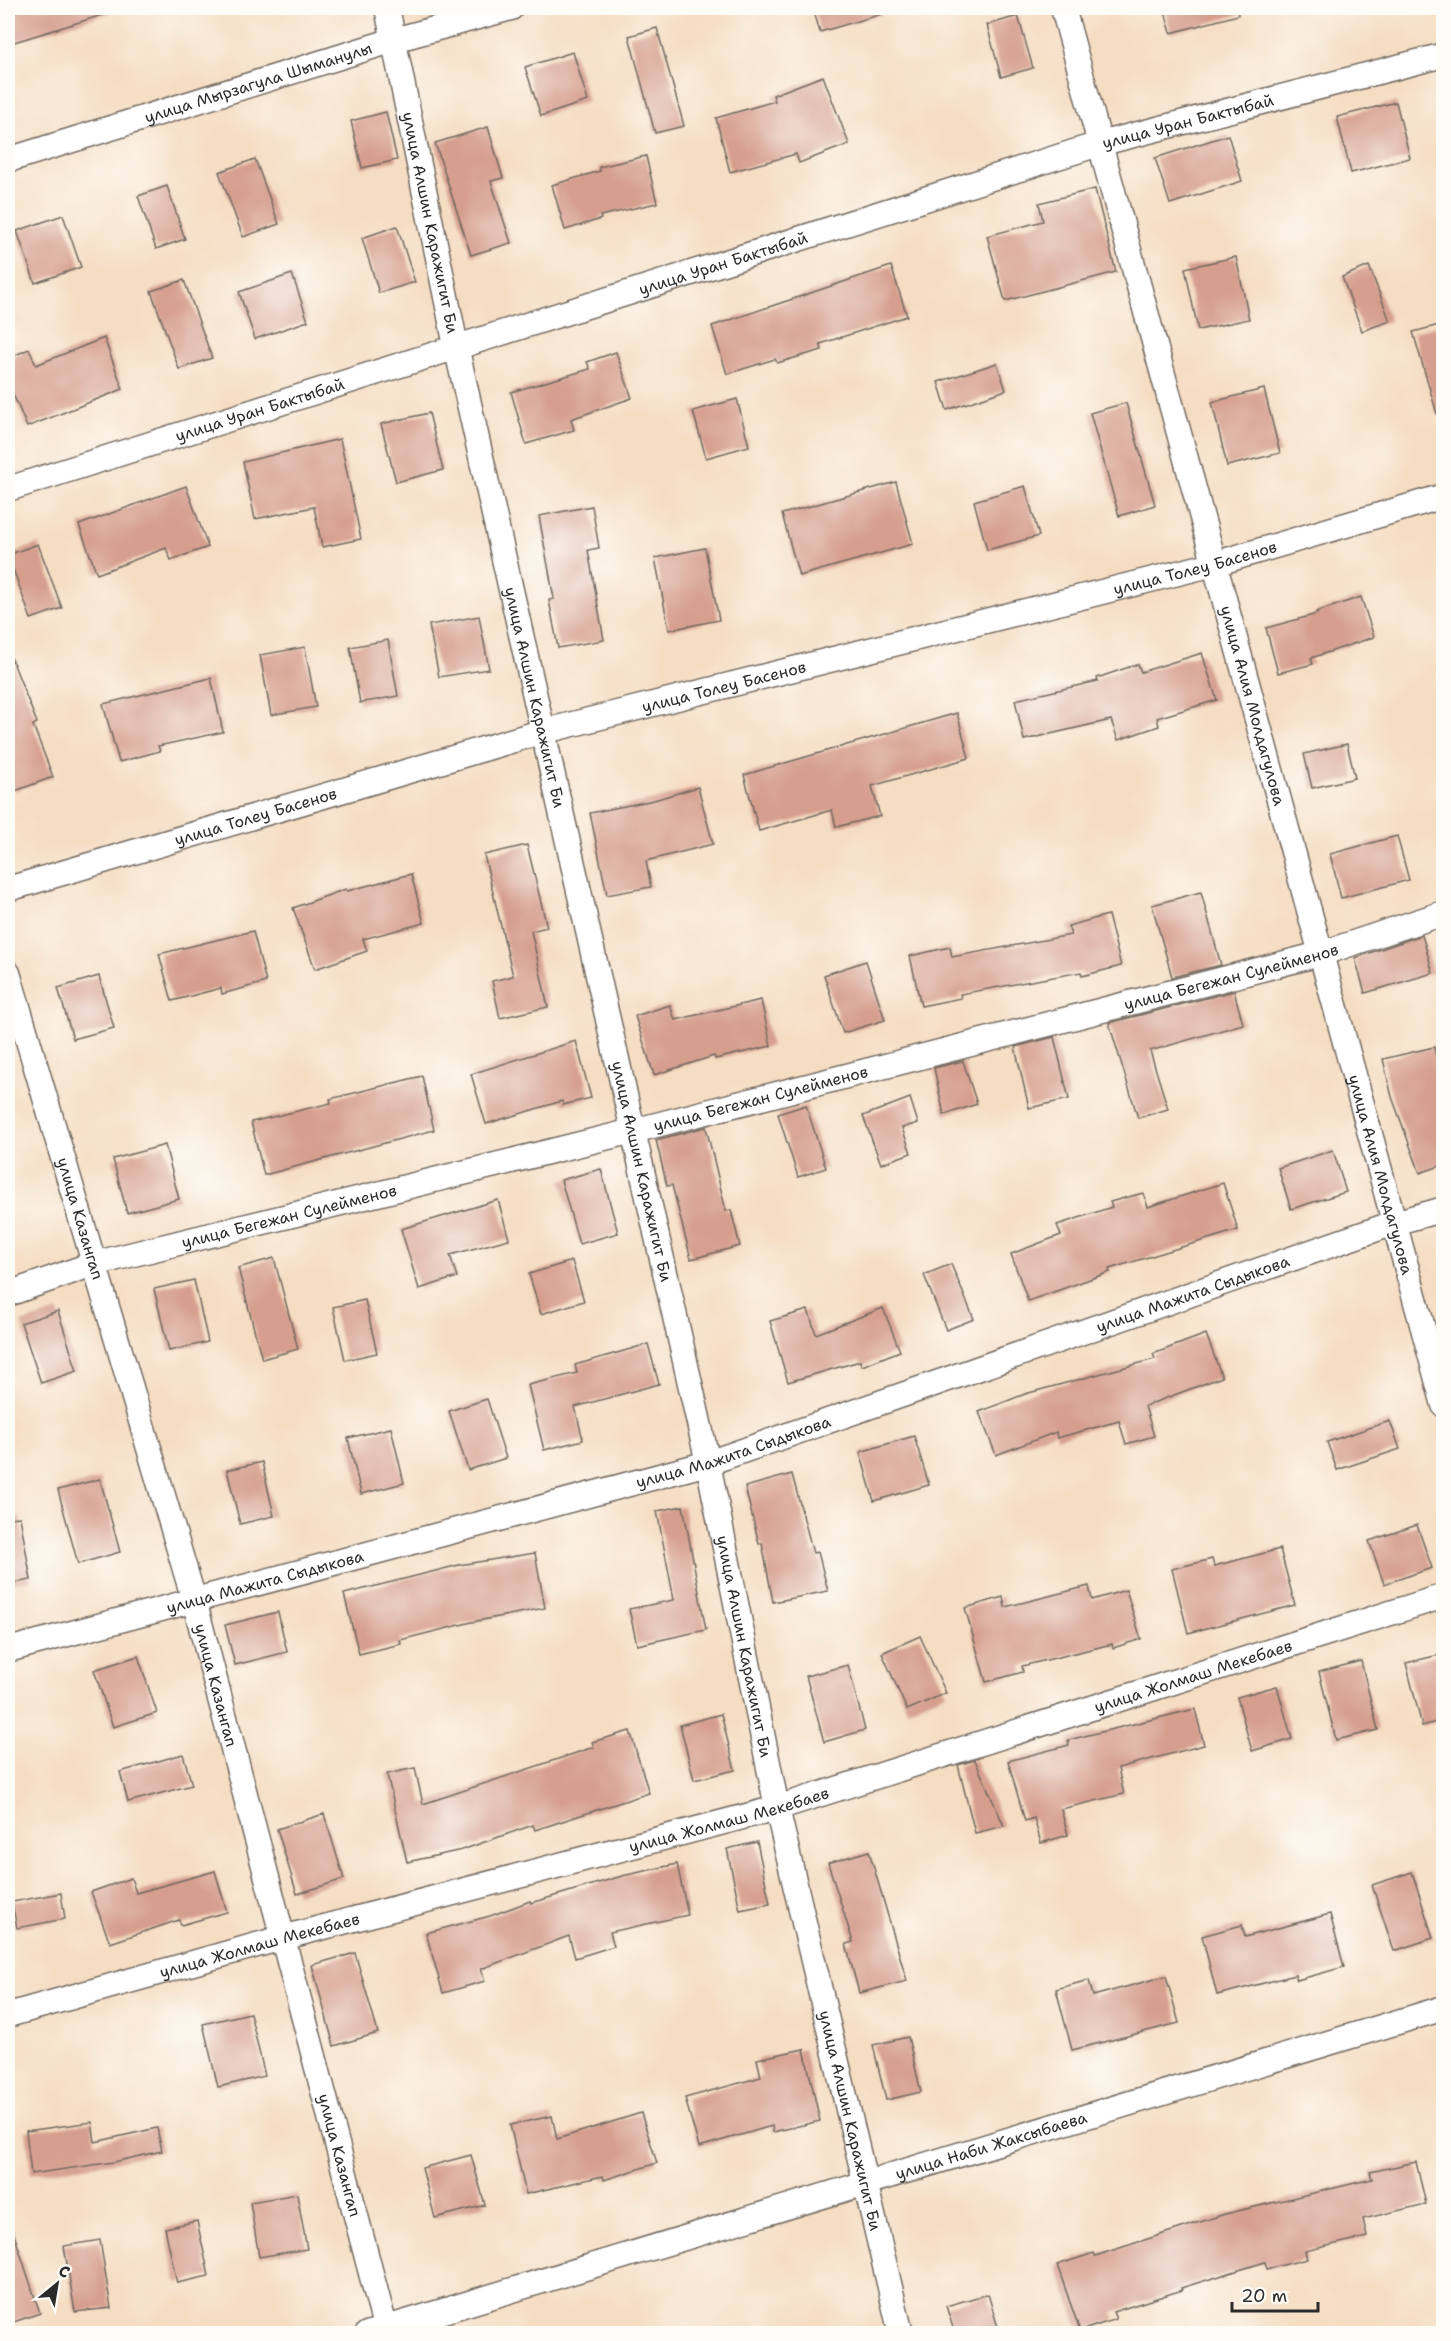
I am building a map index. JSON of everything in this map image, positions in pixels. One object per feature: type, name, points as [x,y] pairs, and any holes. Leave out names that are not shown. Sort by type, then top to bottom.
[{"type":"street","name":"улица Алшин Каражигит Би","points":[[387,8],[456,346],[708,1463],[777,1808],[901,2334]]},
{"type":"street","name":"улица Мырзагула Шыманулы","points":[[8,160],[394,40],[511,8]]},
{"type":"street","name":"улица Алия Молдагулова","points":[[1063,8],[1443,1405]]},
{"type":"street","name":"улица Уран Бактыбай","points":[[8,489],[1099,144],[1443,55]]},
{"type":"street","name":"улица Толеу Басенов","points":[[8,889],[542,732],[1214,564],[1443,496]]},
{"type":"street","name":"улица Бегежан Сулейменов","points":[[8,1294],[93,1264],[633,1131],[1320,954],[1443,913]]},
{"type":"street","name":"улица Казангап","points":[[8,973],[194,1600],[282,1938],[380,2332]]},
{"type":"street","name":"улица Мажита Сыдыкова","points":[[8,1650],[708,1463],[1394,1223],[1443,1209]]},
{"type":"street","name":"улица Жолмаш Мекебаев","points":[[8,2015],[282,1938],[777,1808],[1443,1596]]},
{"type":"street","name":"улица Наби Жаксыбаева","points":[[380,2332],[1443,2008]]},
{"type":"building","points":[[8,8],[108,8],[109,13],[8,44]]},
{"type":"building","points":[[813,8],[882,8],[882,14],[820,32]]},
{"type":"building","points":[[1164,8],[1237,8],[1238,15],[1171,33]]},
{"type":"building","points":[[1018,16],[1033,68],[1001,77],[987,25]]},
{"type":"building","points":[[657,28],[684,126],[655,133],[629,36]]},
{"type":"building","points":[[573,52],[588,101],[541,116],[525,67]]},
{"type":"building","points":[[823,76],[849,144],[799,163],[796,154],[730,172],[716,118],[775,101],[773,95]]},
{"type":"building","points":[[1396,102],[1410,158],[1351,173],[1337,117]]},
{"type":"building","points":[[386,112],[397,160],[362,168],[351,121]]},
{"type":"building","points":[[488,127],[503,178],[491,181],[511,243],[471,255],[435,143]]},
{"type":"building","points":[[1228,135],[1242,181],[1170,204],[1155,158]]},
{"type":"building","points":[[646,156],[657,203],[600,216],[601,219],[565,230],[552,185],[600,171],[599,167]]},
{"type":"building","points":[[255,159],[279,224],[243,237],[219,172]]},
{"type":"building","points":[[167,186],[185,239],[156,249],[138,196]]},
{"type":"building","points":[[1095,189],[1116,272],[1005,301],[987,236],[1043,221],[1039,203]]},
{"type":"building","points":[[63,215],[81,267],[35,283],[17,231]]},
{"type":"building","points":[[397,226],[415,282],[379,293],[362,238]]},
{"type":"building","points":[[1236,257],[1249,319],[1198,330],[1185,268]]},
{"type":"building","points":[[891,266],[907,316],[820,344],[822,350],[777,363],[775,359],[727,374],[712,326]]},
{"type":"building","points":[[1369,266],[1390,321],[1362,331],[1342,277]]},
{"type":"building","points":[[292,274],[308,321],[255,339],[239,292]]},
{"type":"building","points":[[184,280],[212,358],[179,369],[151,291]]},
{"type":"building","points":[[1443,324],[1443,413],[1437,414],[1413,332]]},
{"type":"building","points":[[104,338],[123,389],[27,427],[8,382],[8,358],[29,349],[36,365]]},
{"type":"building","points":[[616,352],[632,398],[571,419],[574,430],[526,444],[511,392],[590,369],[587,362]]},
{"type":"building","points":[[997,363],[1006,390],[947,410],[938,382]]},
{"type":"building","points":[[1264,389],[1280,453],[1227,466],[1212,402]]},
{"type":"building","points":[[737,399],[749,446],[706,458],[693,411]]},
{"type":"building","points":[[1126,403],[1155,505],[1119,516],[1090,413]]},
{"type":"building","points":[[429,413],[443,470],[396,482],[381,424]]},
{"type":"building","points":[[340,439],[361,539],[322,547],[314,507],[255,519],[243,462]]},
{"type":"building","points":[[896,482],[913,544],[799,576],[782,514]]},
{"type":"building","points":[[186,486],[208,547],[171,560],[166,548],[97,574],[79,525]]},
{"type":"building","points":[[1025,486],[1039,536],[987,550],[974,501]]},
{"type":"building","points":[[592,506],[599,548],[588,550],[604,640],[558,648],[549,600],[554,599],[539,516]]},
{"type":"building","points":[[38,544],[62,608],[31,619],[8,555]]},
{"type":"building","points":[[705,548],[719,620],[669,630],[655,558]]},
{"type":"building","points":[[1361,597],[1374,637],[1311,658],[1313,664],[1278,673],[1266,628],[1317,614],[1316,612]]},
{"type":"building","points":[[479,616],[489,669],[439,677],[429,625]]},
{"type":"building","points":[[388,640],[398,696],[360,703],[350,647]]},
{"type":"building","points":[[305,647],[316,707],[271,715],[260,655]]},
{"type":"building","points":[[9,652],[37,723],[33,725],[53,777],[15,791],[8,772]]},
{"type":"building","points":[[1202,653],[1217,700],[1157,718],[1159,726],[1118,740],[1111,720],[1024,740],[1015,700],[1098,681],[1097,678],[1138,664],[1141,672]]},
{"type":"building","points":[[211,678],[223,732],[158,746],[160,751],[119,762],[103,704]]},
{"type":"building","points":[[957,713],[969,758],[872,786],[880,816],[836,827],[832,810],[759,831],[744,775]]},
{"type":"building","points":[[1347,744],[1355,778],[1312,788],[1304,754]]},
{"type":"building","points":[[698,787],[713,844],[646,861],[651,887],[607,895],[590,813],[654,800]]},
{"type":"building","points":[[1397,836],[1409,880],[1341,898],[1330,854]]},
{"type":"building","points":[[527,845],[547,927],[531,931],[548,1007],[500,1018],[492,981],[513,976],[484,855]]},
{"type":"building","points":[[411,874],[424,923],[363,939],[367,951],[315,969],[293,908],[346,889],[347,891]]},
{"type":"building","points":[[1201,892],[1221,965],[1172,977],[1152,905]]},
{"type":"building","points":[[1108,915],[1121,966],[1082,976],[1081,972],[960,994],[961,998],[921,1006],[910,956],[950,947],[952,957],[1071,935],[1068,926]]},
{"type":"building","points":[[253,931],[266,982],[222,994],[221,988],[172,1001],[159,954]]},
{"type":"building","points":[[1422,935],[1433,973],[1365,993],[1355,958]]},
{"type":"building","points":[[866,961],[885,1020],[843,1033],[824,975]]},
{"type":"building","points":[[99,976],[114,1028],[73,1039],[58,988]]},
{"type":"building","points":[[1234,991],[1243,1024],[1150,1051],[1168,1109],[1138,1118],[1109,1023]]},
{"type":"building","points":[[761,1000],[771,1046],[715,1059],[714,1056],[654,1075],[635,1016],[670,1005],[675,1020]]},
{"type":"building","points":[[1054,1037],[1069,1099],[1029,1108],[1015,1047]]},
{"type":"building","points":[[576,1041],[591,1098],[563,1105],[562,1101],[486,1124],[471,1074]]},
{"type":"building","points":[[1434,1047],[1443,1087],[1443,1165],[1420,1173],[1392,1097],[1383,1059]]},
{"type":"building","points":[[963,1061],[977,1104],[944,1115],[934,1068]]},
{"type":"building","points":[[422,1076],[434,1130],[264,1175],[251,1122],[331,1103],[330,1099]]},
{"type":"building","points":[[910,1098],[918,1123],[902,1128],[911,1153],[881,1164],[863,1116]]},
{"type":"building","points":[[806,1105],[826,1168],[798,1177],[778,1114]]},
{"type":"building","points":[[706,1127],[726,1211],[731,1210],[740,1246],[691,1259],[672,1185],[667,1186],[656,1140]]},
{"type":"building","points":[[165,1145],[179,1199],[127,1213],[113,1159]]},
{"type":"building","points":[[1333,1150],[1346,1192],[1291,1209],[1278,1168]]},
{"type":"building","points":[[601,1169],[618,1233],[579,1244],[561,1180]]},
{"type":"building","points":[[1223,1183],[1238,1230],[1109,1269],[1110,1272],[1028,1301],[1011,1254],[1061,1235],[1057,1225],[1112,1207],[1110,1202],[1143,1193],[1148,1207]]},
{"type":"building","points":[[498,1200],[509,1239],[450,1255],[457,1277],[419,1289],[401,1229]]},
{"type":"building","points":[[274,1258],[298,1349],[262,1359],[238,1268]]},
{"type":"building","points":[[572,1261],[584,1301],[541,1314],[529,1274]]},
{"type":"building","points":[[951,1264],[974,1319],[946,1330],[924,1275]]},
{"type":"building","points":[[194,1280],[208,1342],[169,1351],[154,1289]]},
{"type":"building","points":[[365,1300],[377,1353],[345,1360],[333,1307]]},
{"type":"building","points":[[883,1308],[900,1351],[862,1366],[860,1361],[788,1382],[770,1321],[808,1310],[816,1334]]},
{"type":"building","points":[[58,1311],[77,1371],[41,1383],[21,1323]]},
{"type":"building","points":[[1206,1334],[1222,1377],[1145,1406],[1154,1436],[1126,1444],[1119,1421],[1057,1438],[1056,1432],[996,1455],[979,1412],[1025,1394],[1155,1359],[1153,1354]]},
{"type":"building","points":[[648,1344],[659,1384],[575,1407],[583,1440],[544,1450],[528,1385],[577,1373],[575,1365]]},
{"type":"building","points":[[487,1399],[506,1458],[468,1470],[449,1411]]},
{"type":"building","points":[[1390,1421],[1400,1449],[1337,1470],[1327,1442]]},
{"type":"building","points":[[391,1428],[404,1483],[361,1494],[348,1438]]},
{"type":"building","points":[[914,1436],[929,1485],[874,1501],[860,1452]]},
{"type":"building","points":[[262,1462],[274,1516],[240,1524],[227,1470]]},
{"type":"building","points":[[792,1474],[813,1553],[818,1552],[828,1591],[773,1602],[762,1543],[759,1544],[745,1487]]},
{"type":"building","points":[[100,1479],[120,1552],[78,1564],[58,1490]]},
{"type":"building","points":[[683,1506],[706,1630],[637,1645],[629,1609],[674,1600],[657,1511]]},
{"type":"building","points":[[20,1517],[31,1580],[8,1584],[8,1518]]},
{"type":"building","points":[[1417,1525],[1432,1568],[1384,1584],[1369,1541]]},
{"type":"building","points":[[1280,1549],[1295,1605],[1188,1633],[1172,1569],[1212,1559],[1214,1566]]},
{"type":"building","points":[[535,1553],[545,1608],[472,1622],[400,1640],[401,1644],[359,1654],[344,1594],[459,1565]]},
{"type":"building","points":[[1089,1586],[1092,1600],[1126,1590],[1141,1639],[1113,1648],[1112,1644],[1022,1666],[1023,1672],[986,1682],[965,1608],[1003,1597],[1005,1607]]},
{"type":"building","points":[[278,1612],[287,1652],[235,1665],[225,1625]]},
{"type":"building","points":[[920,1636],[946,1693],[907,1710],[882,1653]]},
{"type":"building","points":[[1443,1654],[1443,1720],[1422,1726],[1406,1663]]},
{"type":"building","points":[[138,1656],[157,1713],[113,1727],[94,1670]]},
{"type":"building","points":[[1361,1661],[1378,1730],[1336,1740],[1319,1672]]},
{"type":"building","points":[[848,1665],[865,1730],[824,1742],[806,1676]]},
{"type":"building","points":[[1277,1686],[1292,1739],[1252,1751],[1237,1697]]},
{"type":"building","points":[[1195,1709],[1204,1745],[1118,1768],[1124,1794],[1061,1809],[1068,1835],[1041,1843],[1034,1818],[1025,1821],[1008,1761],[1069,1745],[1068,1740]]},
{"type":"building","points":[[721,1714],[735,1770],[694,1780],[680,1725]]},
{"type":"building","points":[[630,1731],[649,1793],[535,1830],[533,1825],[462,1850],[407,1862],[387,1774],[415,1768],[423,1804],[594,1747],[592,1742]]},
{"type":"building","points":[[183,1754],[192,1785],[128,1802],[120,1772]]},
{"type":"building","points":[[975,1760],[1004,1826],[975,1833],[958,1765]]},
{"type":"building","points":[[324,1814],[344,1879],[297,1894],[277,1829]]},
{"type":"building","points":[[757,1842],[770,1904],[740,1910],[727,1849]]},
{"type":"building","points":[[869,1851],[907,1981],[859,1993],[846,1944],[853,1942],[828,1863]]},
{"type":"building","points":[[677,1864],[688,1915],[610,1932],[614,1946],[575,1958],[569,1936],[481,1969],[485,1981],[443,1993],[426,1933],[490,1916],[530,1901],[531,1903],[622,1876]]},
{"type":"building","points":[[215,1871],[227,1912],[181,1925],[179,1920],[110,1943],[91,1892],[131,1878],[136,1893]]},
{"type":"building","points":[[1412,1872],[1433,1938],[1394,1951],[1372,1885]]},
{"type":"building","points":[[61,1893],[65,1919],[17,1928],[12,1902]]},
{"type":"building","points":[[1330,1914],[1344,1967],[1297,1980],[1295,1975],[1217,1995],[1202,1936],[1242,1925],[1245,1937]]},
{"type":"building","points":[[355,1953],[378,2033],[334,2046],[312,1965]]},
{"type":"building","points":[[1166,1976],[1179,2023],[1072,2050],[1056,1989],[1089,1980],[1093,1996]]},
{"type":"building","points":[[250,2013],[265,2076],[218,2087],[203,2024]]},
{"type":"building","points":[[908,2037],[921,2092],[886,2100],[873,2045]]},
{"type":"building","points":[[804,2049],[820,2121],[773,2132],[772,2126],[699,2147],[685,2098],[761,2077],[757,2059]]},
{"type":"building","points":[[641,2113],[657,2163],[604,2180],[603,2176],[526,2194],[510,2125],[552,2116],[557,2139]]},
{"type":"building","points":[[92,2122],[95,2142],[157,2128],[162,2151],[114,2162],[31,2174],[26,2131]]},
{"type":"building","points":[[471,2155],[485,2205],[435,2218],[422,2168]]},
{"type":"building","points":[[1416,2162],[1426,2204],[1363,2219],[1367,2237],[1305,2251],[1307,2259],[1267,2269],[1265,2262],[1181,2288],[1182,2290],[1113,2312],[1116,2319],[1080,2331],[1057,2265],[1094,2253],[1095,2256],[1225,2214],[1372,2179],[1370,2172]]},
{"type":"building","points":[[297,2194],[307,2249],[259,2257],[250,2202]]},
{"type":"building","points":[[197,2221],[209,2276],[177,2283],[165,2228]]},
{"type":"building","points":[[12,2228],[40,2313],[8,2324],[8,2229]]},
{"type":"building","points":[[100,2240],[111,2308],[75,2312],[64,2246]]},
{"type":"building","points":[[988,2294],[1000,2334],[955,2334],[946,2306]]}]
